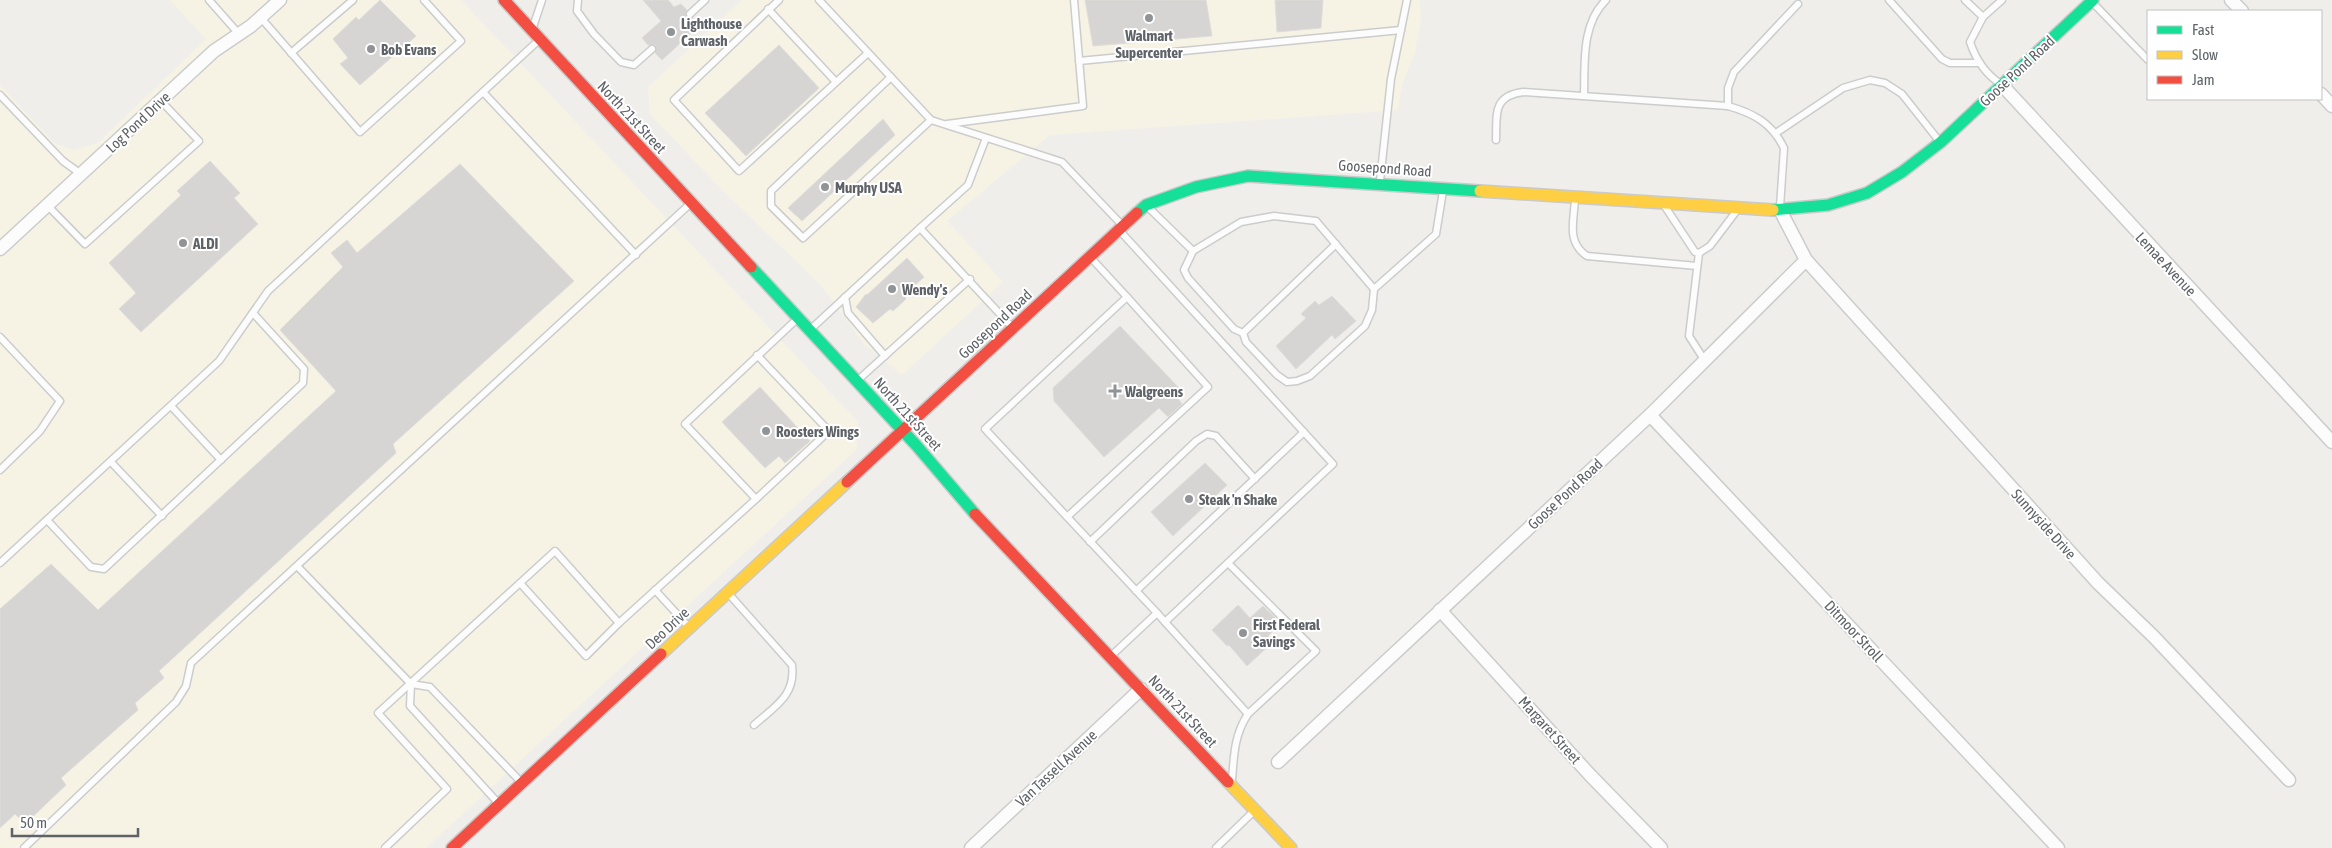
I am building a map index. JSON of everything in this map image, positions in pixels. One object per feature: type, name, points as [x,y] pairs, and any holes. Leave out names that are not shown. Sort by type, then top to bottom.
[{"type":"street","name":"Log Pond Drive","points":[[0,249],[214,51],[261,18],[280,0]]},
{"type":"street","name":"North 21st Street","points":[[504,0],[902,430],[988,529],[1291,848]]},
{"type":"street","name":"Goose Pond Road","points":[[1940,142],[2092,0]]},
{"type":"street","points":[[2231,0],[2241,10]]},
{"type":"street","name":"Lemae Avenue","points":[[2002,85],[2332,442]]},
{"type":"street","points":[[2322,95],[2332,106]]},
{"type":"street","name":"Goosepond Road","points":[[902,430],[1146,205],[1196,187],[1248,176],[1444,187],[1780,210],[1828,205],[1866,193],[1902,172],[1940,142]]},
{"type":"street","points":[[1780,210],[1806,260]]},
{"type":"street","name":"Goose Pond Road","points":[[1278,762],[1650,415],[1806,260]]},
{"type":"street","name":"Sunnyside Drive","points":[[1806,260],[2098,583],[2154,637],[2289,780]]},
{"type":"street","name":"Ditmoor Stroll","points":[[1650,415],[2058,848]]},
{"type":"street","name":"Deo Drive","points":[[452,848],[902,430]]},
{"type":"street","name":"Margaret Street","points":[[1440,610],[1590,775],[1661,848]]},
{"type":"street","name":"Van Tassell Avenue","points":[[971,848],[1141,689]]},
{"type":"lane","points":[[209,0],[239,34]]},
{"type":"lane","points":[[291,53],[354,0]]},
{"type":"lane","points":[[261,18],[360,132],[461,41],[424,0]]},
{"type":"lane","points":[[0,563],[219,362],[268,291],[483,92],[536,35],[542,0]]},
{"type":"lane","points":[[578,0],[578,11],[594,34],[620,62],[634,65],[652,49]]},
{"type":"lane","points":[[690,14],[705,0]]},
{"type":"lane","points":[[778,0],[674,100],[739,171],[868,53]]},
{"type":"lane","points":[[819,0],[931,120],[1062,162],[1333,464],[1165,622]]},
{"type":"lane","points":[[945,125],[1083,106],[1074,0]]},
{"type":"lane","points":[[1380,183],[1391,79],[1406,0]]},
{"type":"lane","points":[[1584,95],[1585,51],[1588,31],[1600,6],[1606,0]]},
{"type":"lane","points":[[1889,0],[1942,59],[1960,64],[1980,63]]},
{"type":"lane","points":[[1965,0],[1983,17]]},
{"type":"lane","points":[[2002,0],[1983,17],[1970,42],[1988,76],[2002,85]]},
{"type":"lane","points":[[2092,0],[2147,59]]},
{"type":"lane","points":[[1728,106],[1728,88],[1734,72],[1798,4]]},
{"type":"lane","points":[[768,9],[836,82]]},
{"type":"lane","points":[[1079,60],[1401,30]]},
{"type":"lane","points":[[891,78],[771,191],[771,206],[803,238],[931,120]]},
{"type":"lane","points":[[1776,134],[1843,88],[1870,80],[1885,83],[1902,94],[1940,142]]},
{"type":"lane","points":[[483,92],[636,255]]},
{"type":"lane","points":[[1496,140],[1497,106],[1508,94],[1523,92],[1584,95],[1728,106],[1758,117],[1776,134],[1784,148],[1780,210]]},
{"type":"lane","points":[[0,95],[63,161],[81,174]]},
{"type":"lane","points":[[48,205],[85,244],[199,140],[161,101]]},
{"type":"lane","points":[[810,330],[968,185],[986,138]]},
{"type":"lane","points":[[1244,333],[1246,342],[1277,375],[1287,382],[1297,381],[1310,376],[1365,326],[1372,310],[1374,289],[1436,234],[1444,187]]},
{"type":"lane","points":[[1575,196],[1573,241],[1586,256],[1698,266]]},
{"type":"lane","points":[[24,848],[176,702],[186,686],[191,663],[692,202]]},
{"type":"lane","points":[[1662,202],[1695,252],[1699,253]]},
{"type":"lane","points":[[1146,205],[1193,251]]},
{"type":"lane","points":[[1699,253],[1710,246],[1740,208]]},
{"type":"lane","points":[[1244,333],[1234,330],[1188,278],[1184,270],[1193,251],[1242,222],[1274,216],[1316,221],[1374,289]]},
{"type":"lane","points":[[920,228],[970,279],[1013,328]]},
{"type":"lane","points":[[1244,333],[1336,244]]},
{"type":"lane","points":[[1699,253],[1689,336],[1705,361]]},
{"type":"lane","points":[[1067,517],[1208,386],[1090,257]]},
{"type":"lane","points":[[857,381],[970,279]]},
{"type":"lane","points":[[1127,296],[985,430],[1165,622],[1248,714]]},
{"type":"lane","points":[[845,297],[848,313],[885,356]]},
{"type":"lane","points":[[47,520],[91,567],[104,569],[303,384],[304,369],[253,313]]},
{"type":"lane","points":[[756,499],[685,424],[798,318]]},
{"type":"lane","points":[[0,337],[60,401],[40,431],[0,470]]},
{"type":"lane","points":[[520,583],[586,656],[619,623],[830,431],[757,356]]},
{"type":"lane","points":[[170,406],[221,460]]},
{"type":"lane","points":[[1136,591],[1304,432]]},
{"type":"lane","points":[[1090,542],[1196,442],[1208,434],[1216,436],[1254,479]]},
{"type":"lane","points":[[110,462],[162,516]]},
{"type":"lane","points":[[385,848],[447,789],[378,713],[555,551],[619,623]]},
{"type":"lane","points":[[1228,563],[1316,651],[1248,714],[1240,727],[1234,746],[1232,786]]},
{"type":"lane","points":[[297,566],[411,684],[430,687],[521,783]]},
{"type":"lane","points":[[655,590],[690,627]]},
{"type":"lane","points":[[727,592],[792,665],[794,679],[787,695],[754,725]]},
{"type":"lane","points":[[1110,657],[1156,613]]},
{"type":"lane","points":[[411,684],[410,706],[499,804]]},
{"type":"lane","points":[[1216,848],[1255,810]]},
{"type":"shaded area","points":[[170,0],[461,0],[858,422],[857,449],[426,848],[0,848],[0,85],[54,143],[74,150],[98,143],[206,39]]},
{"type":"shaded area","points":[[742,0],[1420,0],[1421,19],[1415,53],[1402,85],[1398,110],[1050,135],[947,221],[1003,282],[902,375],[864,344],[821,285],[722,190],[650,114],[648,87]]},
{"type":"building","name":"Bob Evans","points":[[380,0],[416,36],[360,85],[340,64],[348,58],[333,39],[356,17],[359,20]]},
{"type":"building","name":"Lighthouse Carwash","points":[[643,0],[668,0],[674,7],[681,4],[687,10],[686,17],[693,18],[700,25],[662,60],[655,53],[655,45],[648,45],[642,38],[661,21]]},
{"type":"building","name":"Walmart Supercenter","points":[[1085,0],[1206,0],[1212,36],[1093,46]]},
{"type":"building","points":[[1275,0],[1323,0],[1321,28],[1277,32]]},
{"type":"building","points":[[779,45],[819,88],[746,156],[705,113]]},
{"type":"building","name":"Murphy USA","points":[[883,119],[895,135],[802,221],[788,208]]},
{"type":"building","name":"ALDI","points":[[210,161],[240,193],[234,198],[258,224],[141,332],[119,309],[136,293],[109,263],[181,195],[177,191]]},
{"type":"building","points":[[460,164],[574,281],[393,444],[396,453],[159,671],[164,678],[135,703],[138,710],[61,778],[66,785],[25,824],[15,814],[0,828],[0,609],[51,564],[98,610],[336,391],[280,330],[343,267],[331,253],[347,240],[357,253]]},
{"type":"building","name":"Wendy's","points":[[907,258],[924,277],[904,295],[906,299],[893,311],[890,309],[873,323],[856,307],[866,294]]},
{"type":"building","points":[[1332,296],[1356,321],[1335,339],[1332,335],[1296,369],[1276,346],[1306,318],[1301,314],[1315,301],[1319,305]]},
{"type":"building","name":"Walgreens","points":[[1120,326],[1179,388],[1174,393],[1182,404],[1168,417],[1159,408],[1104,457],[1054,401],[1053,388]]},
{"type":"building","name":"Roosters Wings","points":[[760,387],[810,441],[785,463],[779,456],[765,468],[722,422]]},
{"type":"building","name":"Steak 'n Shake","points":[[1205,463],[1227,485],[1173,536],[1151,512]]},
{"type":"building","name":"First Federal Savings","points":[[1238,605],[1250,618],[1263,606],[1281,623],[1268,636],[1273,642],[1247,666],[1229,645],[1227,646],[1212,630]]},
{"type":"traffic: fast","points":[[1773,210],[1828,205],[1867,193],[1902,172],[1941,142],[2093,0]]},
{"type":"traffic: fast","points":[[1137,213],[1146,205],[1196,187],[1248,176],[1480,191]]},
{"type":"traffic: fast","points":[[751,267],[916,445],[975,514]]},
{"type":"traffic: slow","points":[[1480,191],[1773,210]]},
{"type":"traffic: slow","points":[[661,654],[847,482]]},
{"type":"traffic: slow","points":[[1228,782],[1291,848]]},
{"type":"traffic: jam","points":[[504,0],[751,267]]},
{"type":"traffic: jam","points":[[847,482],[1137,213]]},
{"type":"traffic: jam","points":[[975,514],[1228,782]]},
{"type":"traffic: jam","points":[[452,848],[661,654]]},
{"type":"place","name":"Walmart Supercenter","points":[[1149,18]]},
{"type":"place","name":"Lighthouse Carwash","points":[[671,32]]},
{"type":"place","name":"Bob Evans","points":[[371,49]]},
{"type":"place","name":"Murphy USA","points":[[825,187]]},
{"type":"place","name":"ALDI","points":[[183,243]]},
{"type":"place","name":"Wendy's","points":[[892,289]]},
{"type":"place","name":"Walgreens","points":[[1115,391]]},
{"type":"place","name":"Roosters Wings","points":[[766,431]]},
{"type":"place","name":"Steak 'n Shake","points":[[1189,499]]},
{"type":"place","name":"First Federal Savings","points":[[1243,633]]}]
